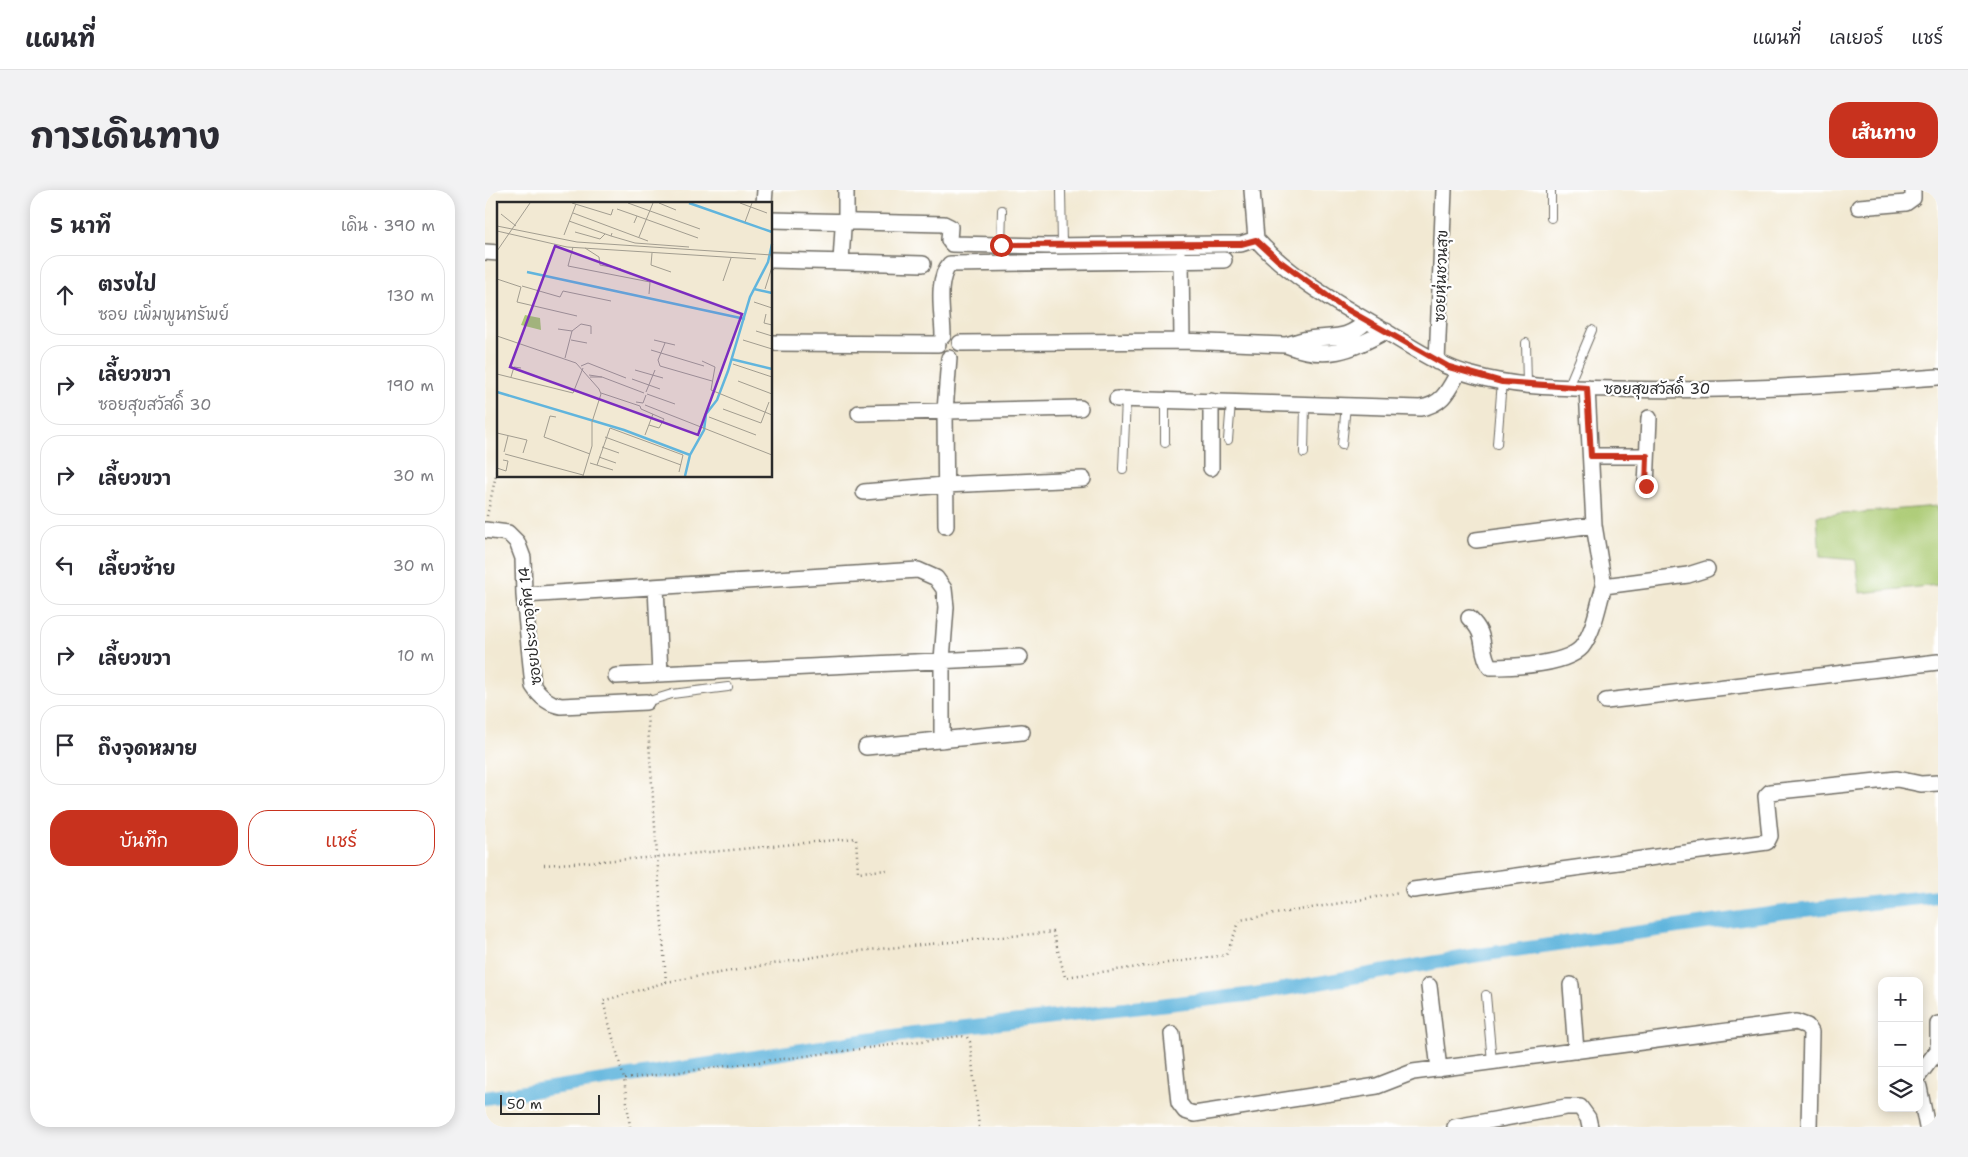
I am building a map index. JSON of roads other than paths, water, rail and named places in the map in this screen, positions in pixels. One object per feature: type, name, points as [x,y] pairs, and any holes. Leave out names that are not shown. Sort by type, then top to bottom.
[{"type":"street","points":[[841,262],[846,190]]},
{"type":"street","points":[[773,220],[845,225],[944,224],[950,227],[949,240],[952,244],[1062,246],[1241,244],[1256,240],[1252,190]]},
{"type":"street","name":"ซอยหุ่นชวนสุข","points":[[1437,362],[1444,190]]},
{"type":"street","points":[[1859,207],[1906,203],[1913,198],[1913,190]]},
{"type":"street","name":"ซอยสุขสวัสดิ์ 30","points":[[1256,240],[1278,260],[1341,306],[1437,362],[1459,371],[1502,382],[1587,388],[1742,390],[1938,377]]},
{"type":"street","points":[[949,358],[940,354],[942,280],[944,270],[950,264],[1181,259],[1224,260]]},
{"type":"street","points":[[1181,259],[1182,341]]},
{"type":"street","points":[[773,260],[923,264]]},
{"type":"street","points":[[1286,346],[1308,339],[1348,335],[1355,332],[1367,321]]},
{"type":"street","points":[[773,343],[941,340],[953,336],[960,343],[1182,341],[1286,346],[1307,354],[1339,352],[1361,344],[1386,331]]},
{"type":"street","points":[[949,358],[958,353],[960,343]]},
{"type":"street","points":[[946,526],[944,485],[945,411],[949,358]]},
{"type":"street","points":[[1122,399],[1429,407],[1442,400],[1459,371]]},
{"type":"street","points":[[1469,618],[1480,629],[1485,658],[1490,667],[1561,660],[1575,654],[1584,645],[1595,617],[1603,586],[1595,525],[1587,388]]},
{"type":"street","points":[[1211,401],[1211,468]]},
{"type":"street","points":[[859,413],[1080,408]]},
{"type":"street","points":[[1646,486],[1649,418]]},
{"type":"street","points":[[1591,456],[1647,456]]},
{"type":"street","points":[[864,492],[944,485],[1083,479]]},
{"type":"street","name":"ซอยประชาอุทิศ 14","points":[[486,524],[508,533],[517,542],[523,558],[524,595],[533,686],[539,696],[552,704],[561,706],[646,702]]},
{"type":"street","points":[[1476,540],[1595,525]]},
{"type":"street","points":[[1603,586],[1689,574],[1707,569]]},
{"type":"street","points":[[524,595],[918,570],[936,578],[944,589],[946,607],[942,660],[942,740]]},
{"type":"street","points":[[656,588],[660,674]]},
{"type":"street","points":[[616,676],[1020,657]]},
{"type":"street","points":[[1606,700],[1938,662]]},
{"type":"street","points":[[866,747],[1022,732]]},
{"type":"street","points":[[1413,890],[1767,842],[1770,836],[1766,796],[1771,792],[1897,779],[1921,784],[1938,783]]},
{"type":"street","points":[[1571,985],[1576,1051]]},
{"type":"street","points":[[1429,986],[1439,1069]]},
{"type":"street","points":[[1172,1034],[1179,1103],[1185,1111],[1194,1114],[1377,1086],[1399,1076],[1439,1069],[1796,1022],[1807,1026],[1811,1032],[1809,1127]]},
{"type":"street","points":[[1923,1069],[1937,1050],[1938,1024]]},
{"type":"street","points":[[1455,1127],[1566,1107],[1579,1107],[1588,1118],[1590,1127]]},
{"type":"street","points":[[1923,1108],[1927,1127]]},
{"type":"lane","points":[[1061,190],[1062,246]]},
{"type":"lane","points":[[1551,190],[1551,218]]},
{"type":"lane","points":[[1001,245],[1002,210]]},
{"type":"lane","points":[[1569,387],[1592,330]]},
{"type":"lane","points":[[1526,343],[1527,384]]},
{"type":"lane","points":[[1497,444],[1502,382]]},
{"type":"lane","points":[[1122,399],[1123,468]]},
{"type":"lane","points":[[1165,400],[1165,444]]},
{"type":"lane","points":[[1228,440],[1231,402]]},
{"type":"lane","points":[[1304,453],[1305,404]]},
{"type":"lane","points":[[1342,444],[1346,406]]},
{"type":"lane","points":[[646,702],[672,694],[728,686]]},
{"type":"lane","points":[[1486,996],[1492,1062]]},
{"type":"waterway","points":[[485,1098],[914,1033],[1255,994],[1472,956],[1784,912],[1938,896]]}]
